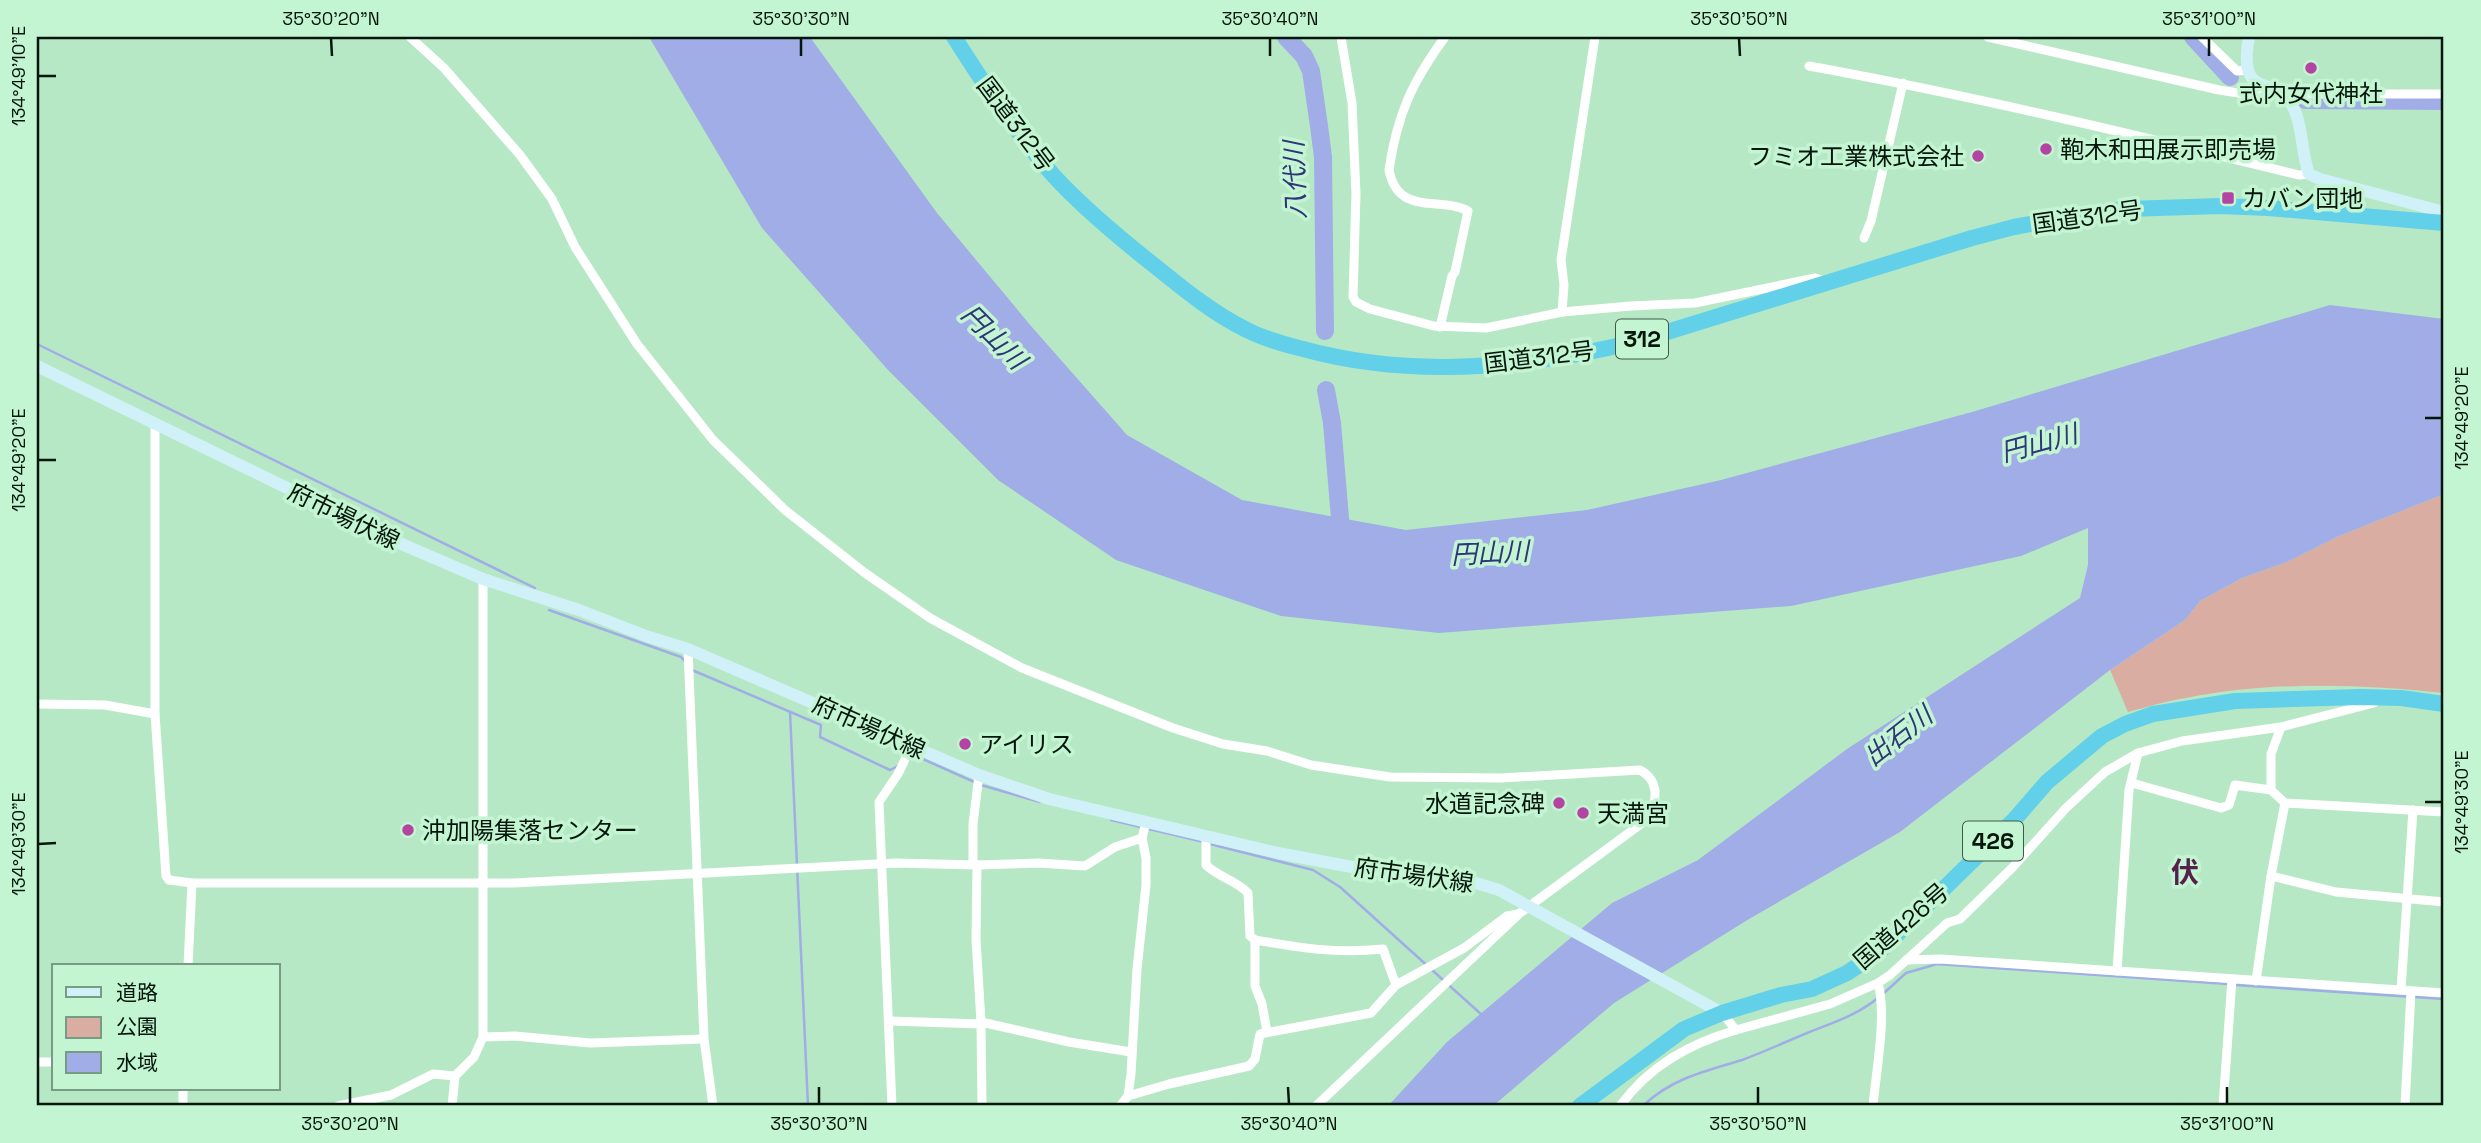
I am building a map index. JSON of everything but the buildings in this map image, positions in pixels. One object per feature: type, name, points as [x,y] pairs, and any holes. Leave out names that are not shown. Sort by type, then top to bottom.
[{"type":"highway","name":"国道312号","points":[[954,37],[1015,127],[1053,175],[1086,207],[1178,285],[1248,331],[1279,342],[1321,354],[1406,365],[1480,366],[1598,351],[1639,341],[2014,227],[2127,209],[2220,206],[2268,208],[2444,223]]},
{"type":"highway","name":"国道426号","points":[[1580,1106],[1684,1029],[1722,1013],[1781,995],[1812,989],[1847,973],[1880,951],[2014,820],[2047,782],[2102,736],[2125,724],[2153,714],[2235,701],[2335,697],[2444,704]]},
{"type":"main road","points":[[2249,37],[2245,58],[2247,70],[2254,80],[2283,94],[2292,104],[2309,174],[2444,212]]},
{"type":"main road","name":"府市場伏線","points":[[37,366],[406,546],[483,579],[688,649],[979,775],[1049,799],[1278,853],[1356,868],[1422,871],[1454,876],[1499,890],[1525,910],[1541,914],[1722,1013]]},
{"type":"street","points":[[410,37],[444,68],[520,155],[552,199],[575,247],[637,344],[713,440],[785,510],[864,573],[930,618],[1021,668],[1173,728],[1223,744],[1267,751],[1311,765],[1390,778],[1501,778],[1640,770],[1648,775],[1656,796],[1656,803],[1649,818],[1525,910],[1316,1106]]},
{"type":"street","points":[[1341,37],[1352,103],[1356,181],[1353,297],[1356,302],[1370,309],[1440,327],[1486,328],[1562,312],[1695,303],[1815,278],[1828,282]]},
{"type":"street","points":[[1440,327],[1468,211],[1463,208],[1421,204],[1405,197],[1391,180],[1389,170],[1401,115],[1422,69],[1445,37]]},
{"type":"street","points":[[1562,312],[1564,285],[1561,260],[1595,37]]},
{"type":"street","points":[[1988,37],[2019,40],[2219,90],[2245,94],[2264,87]]},
{"type":"street","points":[[2202,37],[2237,71],[2247,70]]},
{"type":"street","points":[[1809,66],[1903,83],[2299,175],[2309,174]]},
{"type":"street","points":[[1864,238],[1871,221],[1903,83]]},
{"type":"street","points":[[2283,94],[2444,94]]},
{"type":"street","points":[[155,423],[155,714],[166,876],[169,880],[192,883],[483,883],[896,863],[1039,863],[1085,866],[1115,847],[1142,838]]},
{"type":"street","points":[[452,1106],[455,1076],[474,1057],[483,1037],[483,579]]},
{"type":"street","points":[[688,649],[704,1039],[713,1106]]},
{"type":"street","points":[[1620,1106],[1650,1073],[1678,1052],[1702,1040],[1830,1004],[1878,983],[1947,923],[1960,919],[2012,868],[2066,808],[2105,772],[2138,753],[2182,741],[2281,727],[2389,699]]},
{"type":"street","points":[[37,704],[105,705],[155,714]]},
{"type":"street","points":[[2271,790],[2271,754],[2281,727]]},
{"type":"street","points":[[892,1106],[878,802],[898,774],[911,747]]},
{"type":"street","points":[[2117,971],[2129,790],[2138,753]]},
{"type":"street","points":[[979,775],[973,824],[982,1106]]},
{"type":"street","points":[[2132,783],[2221,808],[2229,804],[2235,785],[2271,790],[2285,803],[2444,812]]},
{"type":"street","points":[[2256,981],[2285,803]]},
{"type":"street","points":[[2405,1106],[2407,899],[2413,810]]},
{"type":"street","points":[[1120,1106],[1128,1096],[1146,886],[1146,858],[1142,838],[1146,822]]},
{"type":"street","points":[[1206,836],[1206,865],[1209,869],[1235,881],[1248,892],[1250,936],[1255,940],[1348,953],[1383,949],[1396,985]]},
{"type":"street","points":[[2271,876],[2336,892],[2444,902]]},
{"type":"street","points":[[188,964],[192,883]]},
{"type":"street","points":[[1128,1096],[1250,1066],[1255,1059],[1260,1034],[1371,1013],[1396,985],[1464,948],[1507,916],[1525,910]]},
{"type":"street","points":[[1255,940],[1255,986],[1262,1004],[1267,1032]]},
{"type":"street","points":[[1906,960],[1940,959],[2444,993]]},
{"type":"street","points":[[2223,1106],[2232,979]]},
{"type":"street","points":[[1873,1106],[1881,1022],[1881,994],[1878,983]]},
{"type":"street","points":[[1722,1013],[1736,1030]]},
{"type":"street","points":[[889,1021],[981,1023],[1131,1052]]},
{"type":"street","points":[[483,1037],[515,1036],[590,1043],[704,1039]]},
{"type":"street","points":[[338,1106],[391,1095],[433,1074],[455,1076]]},
{"type":"green space","points":[[2444,494],[2444,693],[2347,686],[2283,687],[2218,693],[2128,712],[2110,670],[2185,620],[2200,601],[2242,578],[2287,562],[2339,536]]},
{"type":"water","points":[[649,37],[810,37],[937,213],[1127,435],[1242,500],[1406,530],[1587,510],[1721,480],[1972,412],[2330,305],[2444,319],[2444,494],[2339,536],[2287,562],[2242,578],[2200,601],[2185,620],[2110,670],[1900,832],[1749,919],[1614,1003],[1493,1106],[1388,1106],[1447,1042],[1612,903],[1698,860],[1847,749],[2080,598],[2088,565],[2088,528],[2021,556],[1791,606],[1439,633],[1281,616],[1116,560],[998,480],[888,370],[762,228]]},
{"type":"waterway","name":"八代川","points":[[1286,37],[1304,56],[1311,71],[1319,126],[1323,157],[1325,331]]},
{"type":"waterway","points":[[2193,37],[2230,77]]},
{"type":"waterway","points":[[2305,100],[2444,101]]},
{"type":"waterway","points":[[37,344],[535,588]]},
{"type":"waterway","name":"八代川","points":[[1326,390],[1332,423],[1342,542]]},
{"type":"waterway","points":[[549,610],[681,657],[686,662]]},
{"type":"waterway","points":[[692,670],[821,725],[820,737],[890,770],[898,766]]},
{"type":"waterway","points":[[790,712],[808,1106]]},
{"type":"waterway","points":[[910,760],[916,756],[981,785],[1040,802]]},
{"type":"waterway","points":[[1111,820],[1204,842]]},
{"type":"waterway","points":[[1210,844],[1313,870],[1340,887],[1482,1015]]},
{"type":"waterway","points":[[1884,993],[1906,973],[1937,964],[2228,984]]},
{"type":"waterway","points":[[2235,985],[2444,999]]},
{"type":"waterway","points":[[1645,1104],[1679,1082],[1750,1057],[1835,1022],[1879,997]]},
{"type":"place","name":"式内女代神社","points":[[2311,68]]},
{"type":"place","name":"鞄木和田展示即売場","points":[[2046,149]]},
{"type":"place","name":"フミオ工業株式会社","points":[[1978,156]]},
{"type":"place","name":"カバン団地","points":[[2228,198]]},
{"type":"place","name":"アイリス","points":[[965,744]]},
{"type":"place","name":"水道記念碑","points":[[1559,803]]},
{"type":"place","name":"天満宮","points":[[1583,813]]},
{"type":"place","name":"沖加陽集落センター","points":[[408,830]]},
{"type":"district","name":"伏","points":[[2185,872]]},
{"type":"water label","name":"円山川","points":[[994,337]]},
{"type":"water label","name":"円山川","points":[[2039,443]]},
{"type":"water label","name":"円山川","points":[[1490,553]]},
{"type":"water label","name":"出石川","points":[[1898,736]]}]
